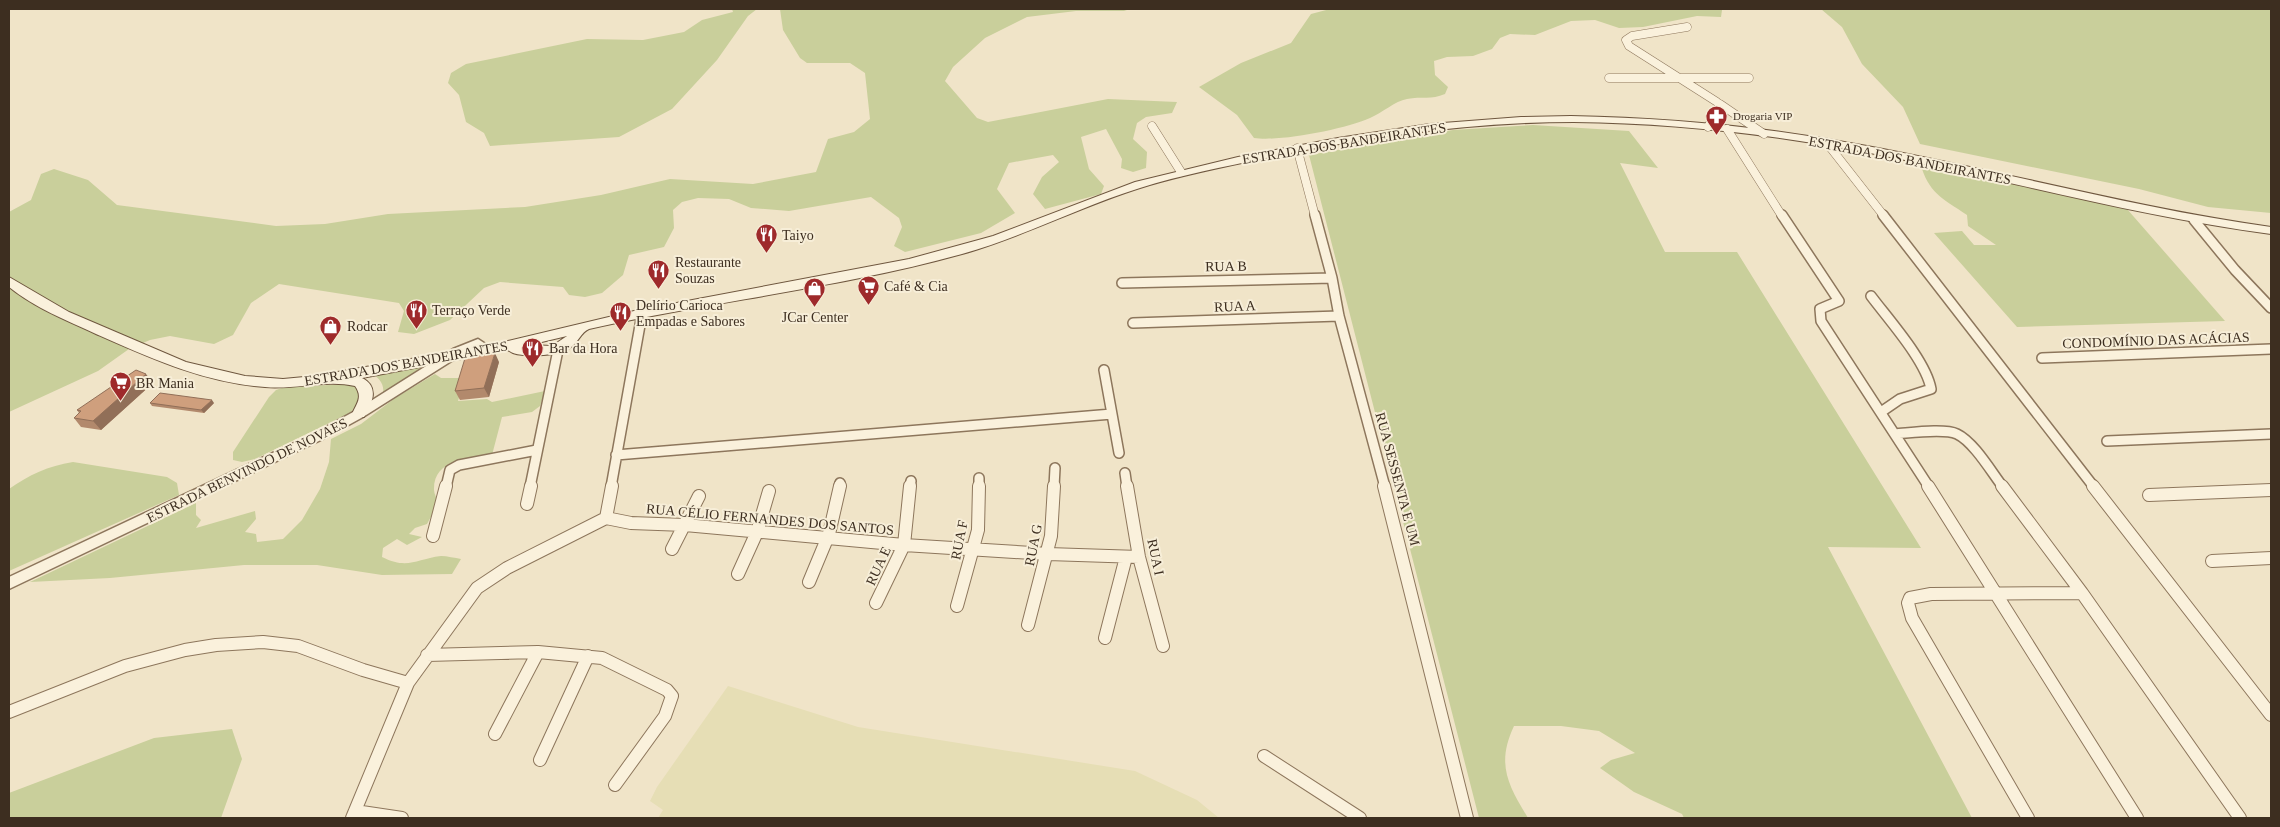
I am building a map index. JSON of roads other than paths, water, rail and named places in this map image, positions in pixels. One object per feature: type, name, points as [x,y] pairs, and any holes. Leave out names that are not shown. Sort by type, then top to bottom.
[{"type":"main road","name":"ESTRADA DOS BANDEIRANTES","points":[[230,377],[316,372],[560,334],[580,327],[642,314],[863,273],[947,254],[1000,238],[1117,192],[1181,172],[1297,148],[1417,130],[1522,120],[1626,121],[1708,127],[1826,142],[1921,160],[2194,220],[2271,232]]},
{"type":"main road","name":"ESTRADA DOS BANDEIRANTES","points":[[9,281],[36,300],[146,351],[188,368],[250,381],[284,383],[337,378],[448,357],[483,346]]},
{"type":"main road","points":[[483,346],[558,350],[570,343],[580,327]]},
{"type":"main road","points":[[337,378],[352,379],[365,386],[367,397],[359,414]]},
{"type":"street","points":[[1687,27],[1632,36],[1626,40],[1629,46],[1717,102]]},
{"type":"street","points":[[1609,78],[1748,78]]},
{"type":"street","points":[[1708,127],[1720,104],[1764,134]]},
{"type":"street","points":[[1152,126],[1181,172]]},
{"type":"street","points":[[1727,129],[1812,263],[1839,301],[1820,309],[1821,321],[1895,434],[2137,818]]},
{"type":"street","points":[[1826,142],[2271,715]]},
{"type":"street","name":"RUA SESSENTA E UM","points":[[1297,148],[1332,278],[1339,316],[1396,532],[1467,818]]},
{"type":"street","points":[[2194,220],[2271,308]]},
{"type":"street","name":"RUA B","points":[[1122,283],[1332,278]]},
{"type":"street","points":[[1871,296],[1921,365],[1932,388],[1900,399],[1881,412]]},
{"type":"street","points":[[402,818],[353,815],[408,683],[427,655],[478,588],[507,568],[606,518],[642,314]]},
{"type":"street","name":"RUA A","points":[[1133,323],[1339,316]]},
{"type":"street","name":"CONDOMÍNIO DAS ACÁCIAS","points":[[2042,358],[2271,349]]},
{"type":"street","points":[[527,504],[558,350]]},
{"type":"street","name":"ESTRADA BENVINDO DE NOVAES","points":[[9,583],[224,483],[359,414],[448,357]]},
{"type":"street","points":[[1104,370],[1119,453]]},
{"type":"street","points":[[616,455],[1112,414]]},
{"type":"street","points":[[1895,434],[1938,432],[1958,434],[1964,438],[2082,593],[2240,818]]},
{"type":"street","points":[[2107,441],[2271,434]]},
{"type":"street","points":[[433,536],[450,470],[459,464],[537,450]]},
{"type":"street","name":"RUA G","points":[[1028,625],[1048,554],[1053,516],[1055,468]]},
{"type":"street","name":"RUA I","points":[[1125,473],[1139,557],[1163,646]]},
{"type":"street","name":"RUA F","points":[[957,606],[978,530],[979,478]]},
{"type":"street","name":"RUA E","points":[[876,603],[904,545],[911,481]]},
{"type":"street","points":[[810,582],[829,539],[836,514],[840,483]]},
{"type":"street","points":[[2149,494],[2271,490]]},
{"type":"street","points":[[738,574],[757,532],[769,491]]},
{"type":"street","points":[[672,549],[699,496]]},
{"type":"street","name":"RUA CÉLIO FERNANDES DOS SANTOS","points":[[606,518],[631,523],[904,545],[1048,554],[1139,557]]},
{"type":"street","points":[[1106,638],[1126,557]]},
{"type":"street","points":[[2212,560],[2271,558]]},
{"type":"street","points":[[2028,818],[1908,610],[1908,603],[1910,598],[1917,595],[2082,593]]},
{"type":"street","points":[[9,712],[127,665],[182,650],[237,643],[276,642],[303,647],[359,669],[408,683]]},
{"type":"street","points":[[427,655],[538,652],[588,656],[616,664],[667,690],[672,696],[665,716],[615,785]]},
{"type":"street","points":[[495,734],[538,652]]},
{"type":"street","points":[[540,760],[588,656]]},
{"type":"street","points":[[1264,756],[1360,818]]},
{"type":"place","name":"Drogaria VIP","points":[[1717,135]]},
{"type":"place","name":"Taiyo","points":[[766,254]]},
{"type":"place","name":"Restaurante Souzas","points":[[659,289]]},
{"type":"place","name":"Café & Cia","points":[[868,305]]},
{"type":"place","name":"JCar Center","points":[[815,308]]},
{"type":"place","name":"Terraço Verde","points":[[416,329]]},
{"type":"place","name":"Delírio Carioca Empadas e Sabores","points":[[620,332]]},
{"type":"place","name":"Rodcar","points":[[331,345]]},
{"type":"place","name":"Bar da Hora","points":[[533,367]]},
{"type":"place","name":"BR Mania","points":[[120,402]]}]
